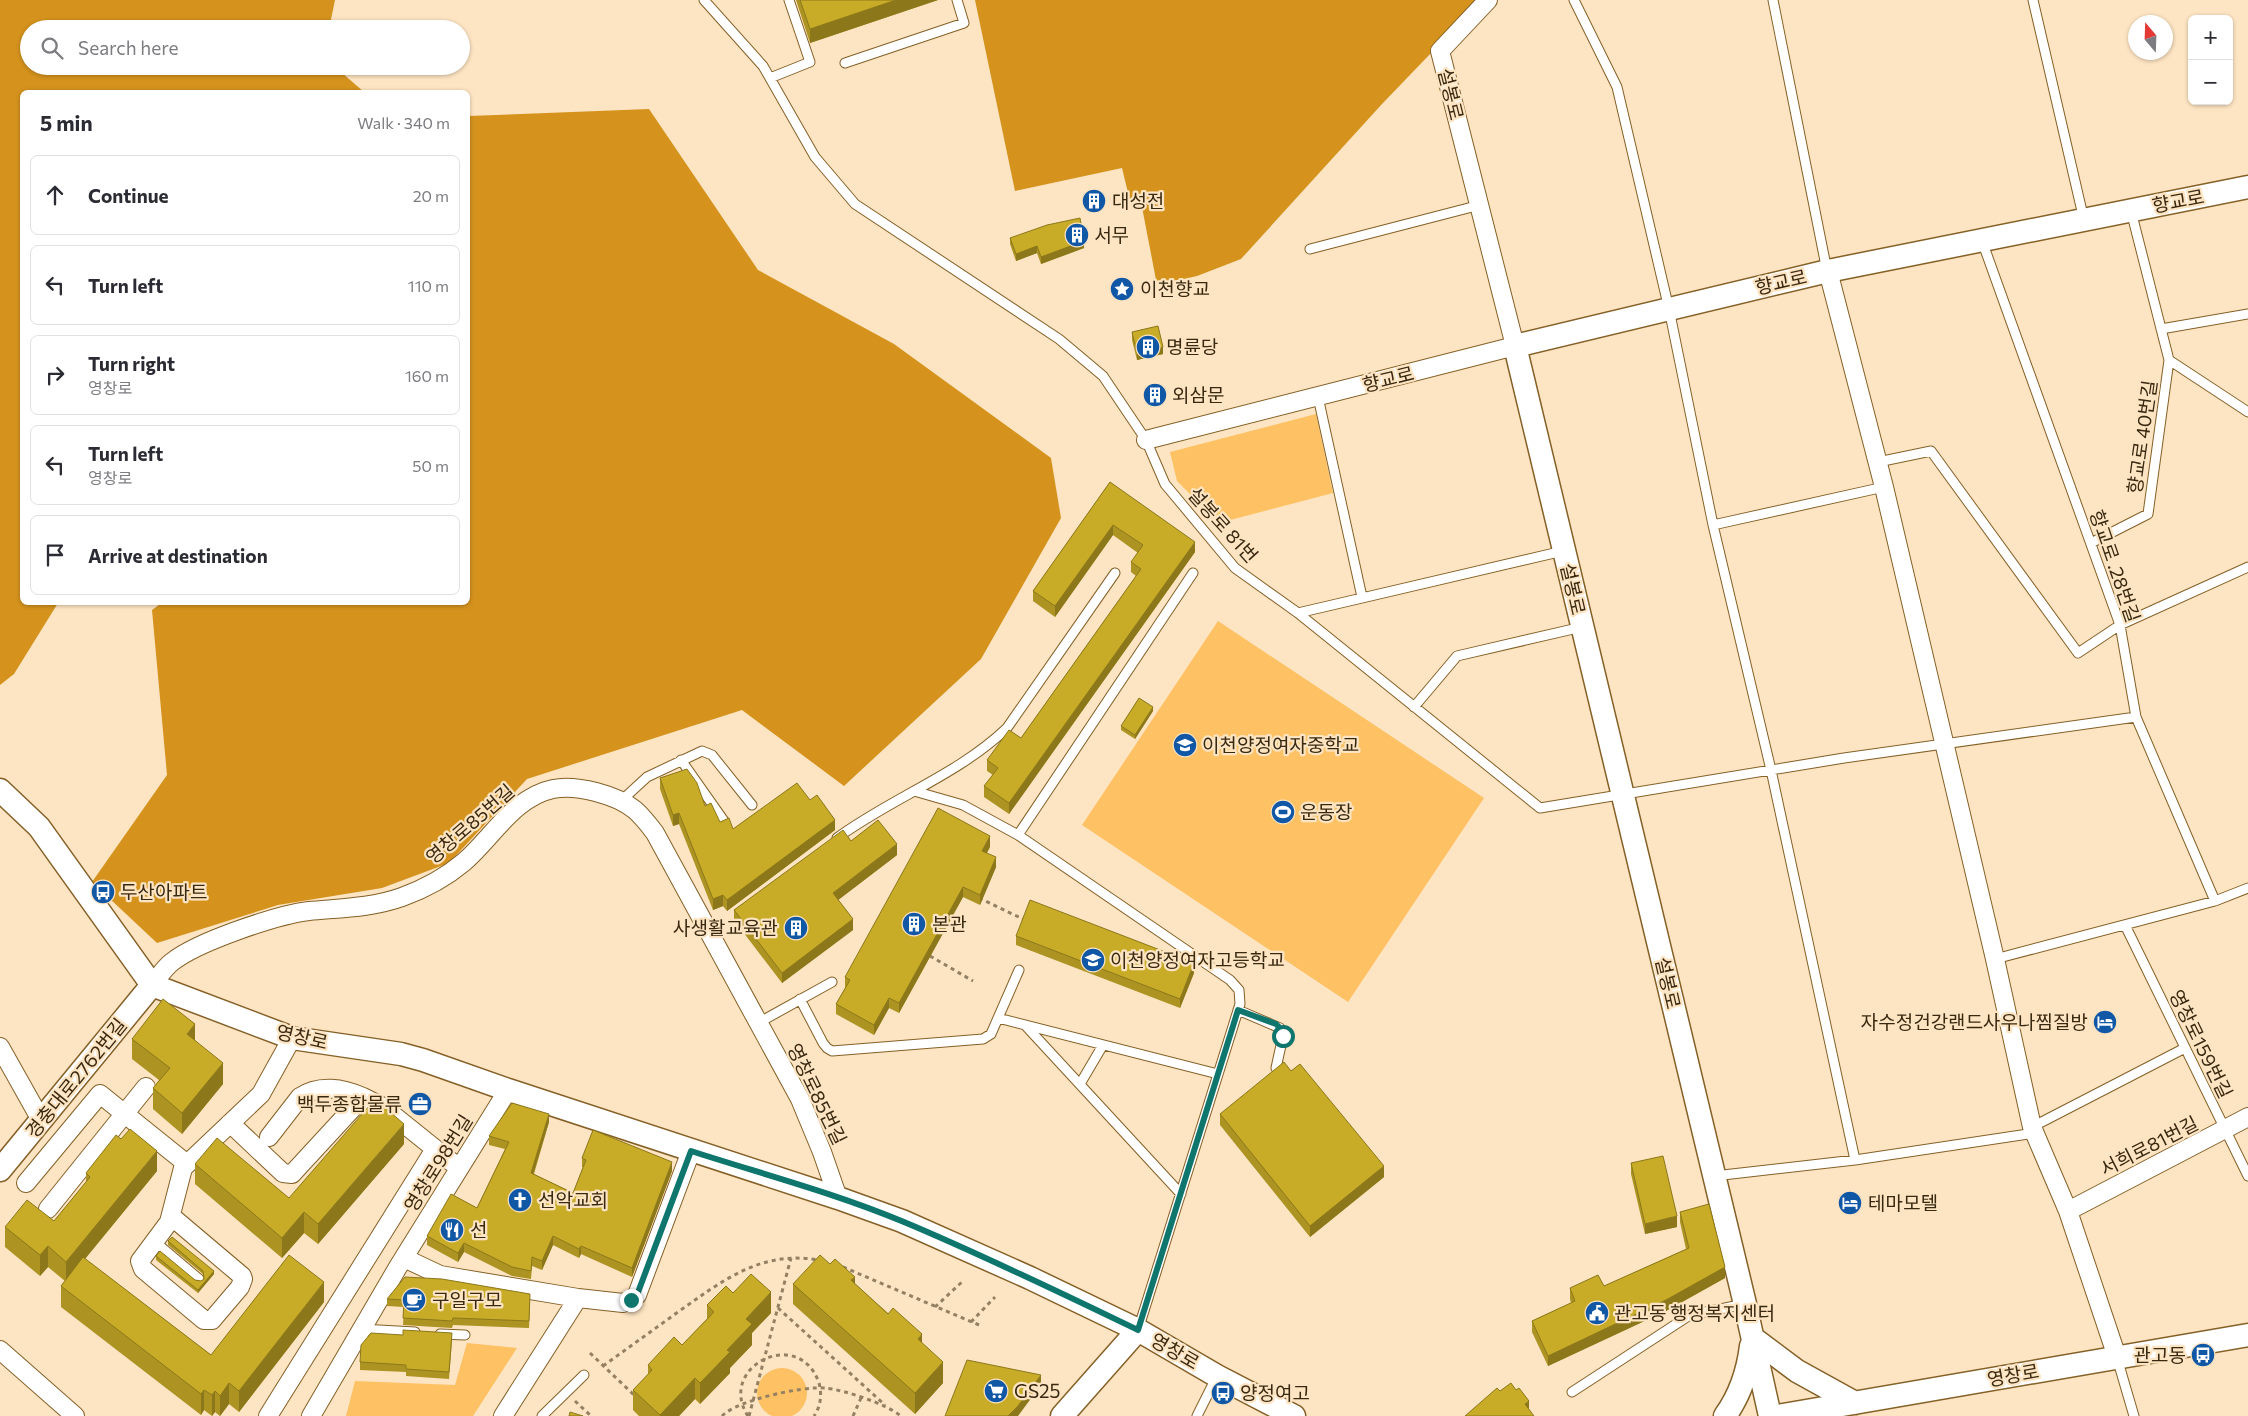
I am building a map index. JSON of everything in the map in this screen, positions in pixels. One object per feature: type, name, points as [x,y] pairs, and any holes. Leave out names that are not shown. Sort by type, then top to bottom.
[{"type":"street","name":"설봉로","points":[[1488,0],[1440,51],[1515,346],[1745,1304],[1770,1416]]},
{"type":"street","name":"향교로","points":[[1146,440],[1515,346],[1828,271],[2248,187]]},
{"type":"street","points":[[1828,271],[1884,486],[1995,959],[2033,1130],[2068,1210],[2117,1357]]},
{"type":"street","name":"영창로85번길","points":[[152,985],[171,963],[184,954],[276,918],[307,911],[367,907],[401,897],[432,884],[464,862],[525,800],[552,789],[576,788],[621,801],[634,809],[655,833],[800,1100],[822,1152],[838,1198]]},
{"type":"street","points":[[0,790],[39,827],[152,985]]},
{"type":"street","name":"영창로","points":[[152,985],[292,1038],[413,1056],[508,1090],[838,1198],[902,1221],[1030,1278],[1138,1330],[1217,1376],[1294,1416]]},
{"type":"street","name":"경충대로2762번길","points":[[0,1170],[152,985]]},
{"type":"street","points":[[171,1216],[242,1276],[243,1279],[240,1287],[212,1320],[204,1320],[141,1265],[140,1261],[169,1222],[182,1172],[187,1164],[261,1094],[292,1038]]},
{"type":"street","points":[[0,1047],[41,1120]]},
{"type":"street","points":[[48,1209],[146,1086]]},
{"type":"street","points":[[268,1137],[300,1097],[306,1093],[322,1089],[337,1089],[363,1097],[383,1107],[459,1168]]},
{"type":"street","name":"영창로98번길","points":[[311,1416],[361,1329],[508,1090]]},
{"type":"street","points":[[26,1183],[97,1096],[101,1095],[187,1164]]},
{"type":"street","points":[[230,1123],[283,1173],[289,1175],[363,1097]]},
{"type":"street","name":"서희로81번길","points":[[2068,1210],[2248,1118]]},
{"type":"street","points":[[268,1416],[435,1149]]},
{"type":"street","points":[[404,1258],[440,1275],[578,1298],[623,1303],[637,1295],[691,1151]]},
{"type":"street","points":[[503,1416],[578,1298]]},
{"type":"street","points":[[1062,1416],[1138,1330]]},
{"type":"street","name":"영창로","points":[[1778,1416],[2248,1335]]},
{"type":"street","points":[[1725,1416],[1747,1372],[1753,1338],[1797,1371],[1855,1403]]},
{"type":"street","points":[[0,1350],[75,1416]]},
{"type":"lane","name":"설봉로 81번","points":[[704,0],[763,66],[815,157],[855,204],[1059,339],[1103,376],[1146,440],[1165,484],[1234,568],[1298,613],[1540,808],[1770,770],[2136,717]]},
{"type":"lane","points":[[770,78],[810,62],[789,0]]},
{"type":"lane","points":[[845,63],[964,23],[957,0]]},
{"type":"lane","points":[[1574,0],[1617,87],[1669,309],[1713,525],[1770,770],[1855,1160]]},
{"type":"lane","points":[[1773,0],[1828,271]]},
{"type":"lane","points":[[2033,0],[2084,220]]},
{"type":"lane","points":[[1310,250],[1480,205]]},
{"type":"lane","name":"향교로 40번길","points":[[2091,544],[2148,514],[2169,360],[2131,211]]},
{"type":"lane","name":"향교로 .28번길","points":[[1982,241],[2120,625],[2136,717],[2215,900]]},
{"type":"lane","points":[[2161,329],[2248,314]]},
{"type":"lane","name":"향교로 40번길","points":[[2169,360],[2248,412]]},
{"type":"lane","points":[[1318,397],[1362,597]]},
{"type":"lane","points":[[1878,462],[1931,451],[2078,653],[2120,625],[2248,567]]},
{"type":"lane","points":[[1713,525],[1884,486]]},
{"type":"lane","name":"설봉로","points":[[1298,613],[1564,550]]},
{"type":"lane","points":[[1018,835],[1194,573]]},
{"type":"lane","points":[[828,844],[860,820],[967,761],[989,745],[1007,728],[1115,574]]},
{"type":"lane","points":[[1414,706],[1457,656],[1582,626]]},
{"type":"lane","points":[[621,801],[647,777],[702,751],[710,753],[752,805]]},
{"type":"lane","points":[[680,760],[724,822]]},
{"type":"lane","points":[[914,791],[963,805],[1018,835],[1236,985],[1240,997],[1238,1010],[1138,1330]]},
{"type":"lane","points":[[1995,959],[2215,900],[2248,888]]},
{"type":"lane","name":"영창로159번길","points":[[2125,925],[2248,1176]]},
{"type":"lane","points":[[800,999],[823,1043],[832,1051],[983,1039],[991,1034],[1019,970]]},
{"type":"lane","points":[[758,1023],[832,982]]},
{"type":"lane","points":[[1238,1010],[1280,1028],[1282,1042],[1276,1068]]},
{"type":"lane","points":[[998,1018],[1218,1074]]},
{"type":"lane","points":[[1025,1024],[1181,1194]]},
{"type":"lane","points":[[1080,1084],[1103,1045]]},
{"type":"lane","points":[[1714,1176],[1855,1160],[2033,1130],[2185,1048]]},
{"type":"lane","points":[[154,1241],[199,1279]]},
{"type":"lane","points":[[1572,1392],[1690,1315],[1745,1304]]},
{"type":"lane","points":[[361,1329],[465,1335]]},
{"type":"lane","points":[[2117,1357],[2134,1416]]},
{"type":"lane","points":[[542,1416],[584,1375]]},
{"type":"lane","points":[[1197,1416],[1217,1376]]},
{"type":"path","points":[[974,896],[1026,920]]},
{"type":"path","points":[[930,956],[973,981]]},
{"type":"path","points":[[748,1416],[754,1400],[791,1258]]},
{"type":"path","points":[[603,1366],[730,1276],[755,1265],[778,1259],[821,1260]]},
{"type":"path","points":[[838,1265],[979,1325]]},
{"type":"path","points":[[935,1307],[963,1281]]},
{"type":"path","points":[[971,1322],[995,1297]]},
{"type":"path","points":[[778,1308],[889,1409]]},
{"type":"path","points":[[590,1354],[634,1395]]},
{"type":"path","points":[[748,1416],[742,1404],[742,1384],[747,1372],[756,1362],[782,1354],[795,1357],[807,1363],[815,1374],[820,1388],[821,1400],[814,1416]]},
{"type":"path","points":[[722,1416],[729,1409],[754,1400],[820,1388],[837,1390],[861,1398],[901,1416]]},
{"type":"path","points":[[565,1393],[591,1416]]},
{"type":"path","points":[[853,1416],[861,1398]]},
{"type":"shaded area","points":[[0,0],[335,0],[331,20],[20,20],[20,75],[344,75],[362,90],[20,90],[20,605],[57,605],[14,674],[0,685]]},
{"type":"shaded area","points":[[975,0],[1482,0],[1382,104],[1241,259],[1197,276],[1157,285],[1142,207],[1132,209],[1122,168],[1015,191]]},
{"type":"shaded area","points":[[649,109],[758,270],[894,344],[1051,458],[1061,518],[981,659],[844,786],[742,710],[527,779],[449,863],[382,888],[278,905],[157,943],[92,882],[167,775],[152,610],[159,605],[470,605],[470,116]]},
{"type":"shaded area","points":[[1316,414],[1333,493],[1219,523],[1177,481],[1170,452]]},
{"type":"shaded area","name":"운동장","points":[[1218,621],[1484,798],[1348,1002],[1082,825]]},
{"type":"shaded area","points":[[467,1343],[517,1348],[473,1416],[346,1416],[355,1381],[455,1385]]},
{"type":"shaded area","points":[[782,1368],[796,1372],[803,1379],[807,1393],[803,1407],[792,1416],[772,1416],[764,1411],[759,1403],[757,1393],[759,1383],[764,1375],[772,1370]]},
{"type":"building","points":[[800,0],[896,0],[810,29]]},
{"type":"building","points":[[1080,218],[1084,241],[1041,257],[1037,246],[1016,254],[1010,238],[1047,225]]},
{"type":"building","name":"명륜당","points":[[1158,326],[1163,347],[1137,353],[1132,332]]},
{"type":"building","points":[[1110,482],[1195,542],[1009,803],[984,786],[998,768],[987,760],[1009,730],[1021,738],[1141,569],[1131,562],[1143,545],[1113,525],[1055,606],[1033,591]]},
{"type":"building","points":[[1139,698],[1153,707],[1135,735],[1121,726]]},
{"type":"building","points":[[687,769],[697,783],[705,806],[711,803],[720,822],[729,818],[733,829],[797,783],[810,800],[817,795],[835,820],[727,900],[723,895],[713,899],[679,813],[673,815],[660,778]]},
{"type":"building","name":"본관","points":[[938,808],[990,836],[982,851],[996,857],[980,895],[963,887],[899,1003],[889,998],[874,1025],[836,1004],[850,980],[845,977]]},
{"type":"building","points":[[878,820],[897,844],[833,893],[853,919],[782,973],[734,910],[843,830],[851,841]]},
{"type":"building","points":[[1030,900],[1194,963],[1180,999],[1016,936]]},
{"type":"building","points":[[163,999],[195,1024],[187,1034],[223,1063],[182,1113],[153,1088],[170,1068],[132,1039]]},
{"type":"building","points":[[1284,1062],[1291,1071],[1300,1064],[1384,1166],[1310,1226],[1220,1114]]},
{"type":"building","points":[[375,1099],[404,1124],[318,1224],[304,1212],[282,1238],[195,1164],[217,1138],[289,1198]]},
{"type":"building","points":[[512,1103],[549,1114],[531,1173],[573,1193],[586,1160],[582,1158],[593,1130],[672,1162],[632,1268],[581,1246],[579,1249],[553,1236],[542,1261],[532,1257],[531,1271],[512,1267],[464,1243],[458,1253],[427,1236],[451,1194],[477,1208],[509,1142],[489,1136]]},
{"type":"building","points":[[130,1129],[157,1151],[66,1262],[48,1246],[40,1255],[5,1227],[27,1200],[54,1221],[90,1177],[86,1173],[116,1135],[121,1139]]},
{"type":"building","points":[[1663,1156],[1677,1216],[1645,1224],[1631,1163]]},
{"type":"building","points":[[1709,1204],[1725,1267],[1666,1300],[1548,1356],[1532,1321],[1575,1301],[1570,1288],[1598,1275],[1604,1286],[1689,1248],[1680,1212]]},
{"type":"building","points":[[172,1237],[214,1271],[198,1290],[156,1256],[160,1251],[195,1280],[201,1281],[204,1279],[203,1271],[168,1241]]},
{"type":"building","points":[[289,1255],[324,1282],[239,1391],[229,1383],[220,1396],[215,1391],[212,1395],[204,1390],[201,1394],[61,1286],[83,1257],[211,1355]]},
{"type":"building","points":[[820,1255],[830,1264],[835,1259],[855,1277],[851,1280],[888,1314],[893,1308],[922,1334],[918,1339],[943,1362],[915,1393],[793,1284]]},
{"type":"building","points":[[751,1274],[771,1292],[746,1319],[752,1324],[727,1350],[730,1352],[700,1383],[695,1378],[660,1415],[633,1390],[652,1370],[648,1365],[674,1337],[682,1345],[714,1312],[707,1305],[726,1286],[733,1293]]},
{"type":"building","points":[[405,1277],[442,1279],[530,1294],[529,1321],[453,1318],[452,1321],[403,1318],[404,1300],[387,1299]]},
{"type":"building","points":[[403,1330],[452,1333],[449,1372],[406,1369],[406,1365],[360,1362],[361,1345],[371,1333],[403,1335]]},
{"type":"building","points":[[967,1360],[1041,1375],[1018,1406],[1008,1416],[945,1416]]},
{"type":"building","points":[[1511,1383],[1516,1390],[1519,1388],[1529,1401],[1525,1404],[1534,1416],[1465,1416],[1497,1388],[1500,1391]]},
{"type":"building","points":[[570,1412],[583,1416],[569,1416]]},
{"type":"place","name":"대성전","points":[[1094,201]]},
{"type":"place","name":"서무","points":[[1077,235]]},
{"type":"place","name":"이천향교","points":[[1122,289]]},
{"type":"place","name":"명륜당","points":[[1148,347]]},
{"type":"place","name":"외삼문","points":[[1155,395]]},
{"type":"place","name":"이천양정여자중학교","points":[[1185,745]]},
{"type":"place","name":"운동장","points":[[1283,812]]},
{"type":"place","name":"두산아파트","points":[[103,892]]},
{"type":"place","name":"본관","points":[[914,924]]},
{"type":"place","name":"사생활교육관","points":[[796,928]]},
{"type":"place","name":"이천양정여자고등학교","points":[[1093,960]]},
{"type":"place","name":"자수정건강랜드사우나찜질방","points":[[2105,1022]]},
{"type":"place","name":"백두종합물류","points":[[420,1104]]},
{"type":"place","name":"선악교회","points":[[520,1200]]},
{"type":"place","name":"테마모텔","points":[[1850,1203]]},
{"type":"place","name":"선","points":[[452,1230]]},
{"type":"place","name":"구일구모","points":[[414,1300]]},
{"type":"place","name":"관고동 행정복지센터","points":[[1597,1313]]},
{"type":"place","name":"관고동","points":[[2203,1355]]},
{"type":"place","name":"GS25","points":[[996,1391]]},
{"type":"place","name":"양정여고","points":[[1223,1393]]},
{"type":"route","points":[[631,1300],[637,1295],[691,1151],[838,1198],[902,1221],[1030,1278],[1138,1330],[1238,1010],[1276,1024],[1283,1036]]}]
